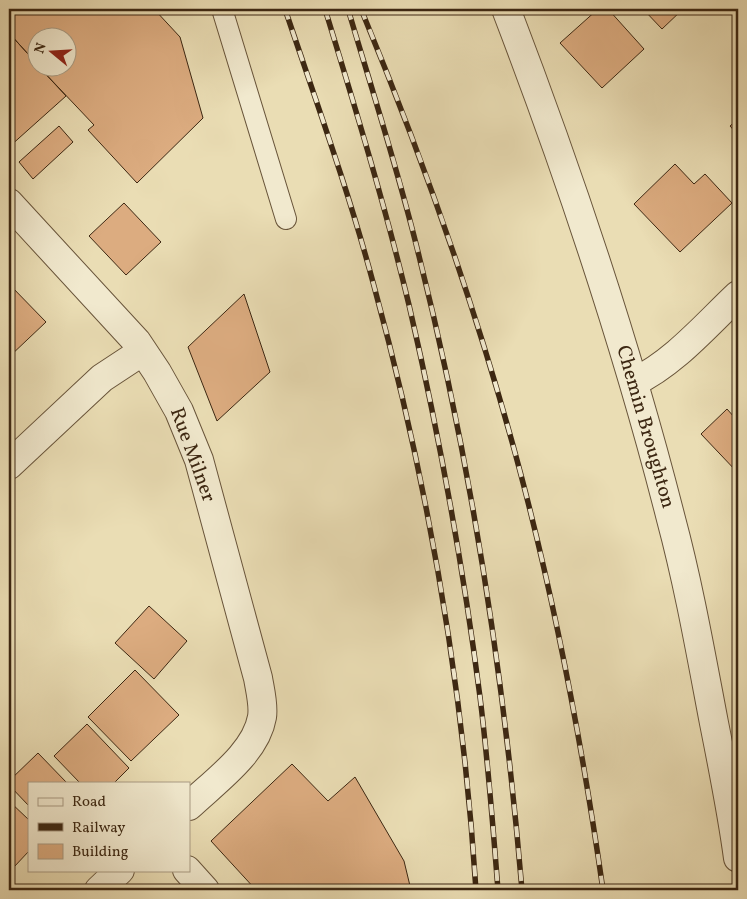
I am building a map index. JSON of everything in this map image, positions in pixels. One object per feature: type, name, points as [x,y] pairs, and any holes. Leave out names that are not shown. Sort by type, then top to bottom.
[{"type":"street","name":"Chemin Broughton","points":[[506,9],[569,180],[634,382],[672,520],[712,711],[738,858]]},
{"type":"street","name":"Rue Milner","points":[[9,203],[126,328],[143,351],[179,411],[199,460],[258,678],[263,715],[259,730],[251,744],[190,805]]},
{"type":"street","points":[[634,382],[668,361],[738,295]]},
{"type":"street","points":[[9,465],[102,378],[143,351]]},
{"type":"street","points":[[99,890],[118,872]]},
{"type":"street","points":[[189,872],[205,890]]},
{"type":"lane","points":[[222,9],[286,220]]},
{"type":"building","points":[[13,9],[154,9],[180,37],[203,118],[137,183],[88,130],[94,125],[49,78],[78,78],[78,28],[28,28],[28,54],[9,33],[9,13]]},
{"type":"building","points":[[598,9],[608,9],[644,49],[602,88],[560,43]]},
{"type":"building","points":[[643,9],[683,9],[662,29]]},
{"type":"building","points":[[9,33],[28,54],[28,78],[49,78],[66,96],[9,147]]},
{"type":"building","points":[[738,119],[738,135],[730,126]]},
{"type":"building","points":[[59,126],[73,142],[33,179],[19,162]]},
{"type":"building","points":[[675,164],[694,184],[705,174],[732,203],[680,252],[634,204]]},
{"type":"building","points":[[124,203],[161,242],[126,275],[89,236]]},
{"type":"building","points":[[9,284],[46,322],[9,357]]},
{"type":"building","points":[[244,294],[270,372],[217,421],[188,347]]},
{"type":"building","points":[[727,409],[735,418],[738,414],[738,473],[701,434]]},
{"type":"building","points":[[149,606],[187,641],[154,679],[115,643]]},
{"type":"building","points":[[135,670],[179,715],[131,761],[88,717]]},
{"type":"building","points":[[87,724],[129,768],[115,782],[79,782],[54,756]]},
{"type":"building","points":[[38,753],[66,782],[28,782],[28,805],[9,785],[9,781]]},
{"type":"building","points":[[292,764],[328,801],[355,777],[404,861],[411,890],[256,890],[211,841]]},
{"type":"building","points":[[9,801],[28,819],[28,852],[14,867],[9,862]]},
{"type":"railway","points":[[285,9],[354,216],[374,286],[411,435],[427,510],[452,661],[462,737],[476,890]]},
{"type":"railway","points":[[325,9],[400,268],[440,451],[466,598],[480,697],[498,890]]},
{"type":"railway","points":[[348,9],[410,221],[454,410],[483,569],[495,649],[515,809],[522,890]]},
{"type":"railway","points":[[361,9],[407,124],[449,239],[505,416],[534,526],[568,681],[587,785],[603,890]]}]
